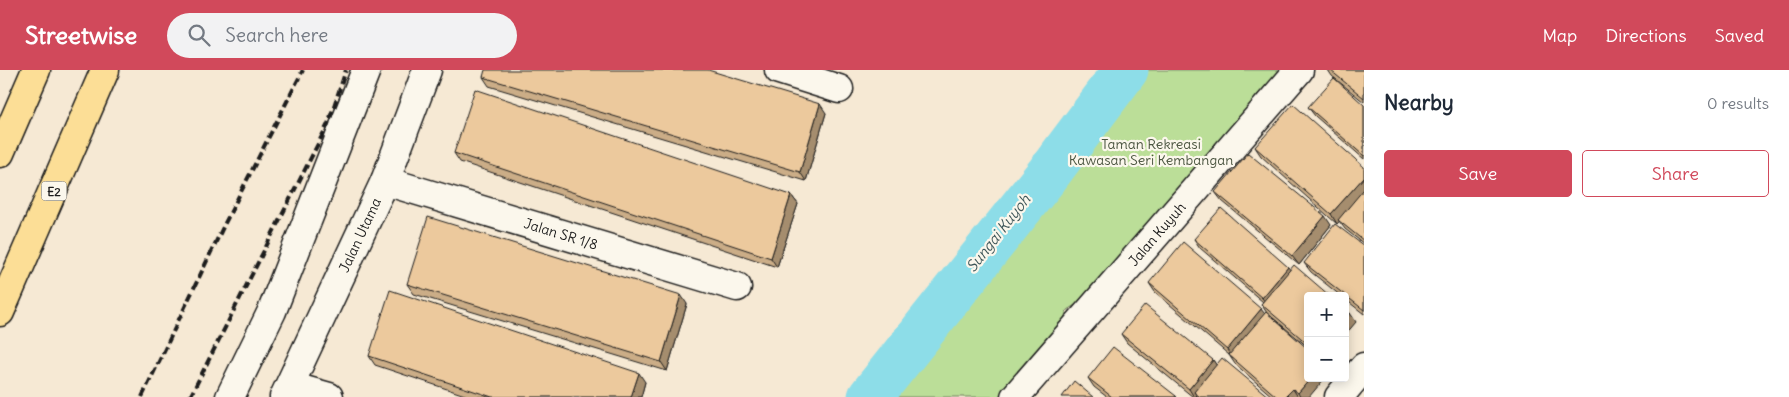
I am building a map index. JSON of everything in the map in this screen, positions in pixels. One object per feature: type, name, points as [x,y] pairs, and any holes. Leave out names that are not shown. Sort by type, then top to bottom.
[{"type":"highway","points":[[0,153],[36,70]]},
{"type":"highway","name":"E2","points":[[0,312],[105,70]]},
{"type":"street","points":[[230,397],[272,311],[366,70]]},
{"type":"street","name":"Jalan Utama","points":[[287,391],[385,181],[427,70]]},
{"type":"street","points":[[779,70],[839,89]]},
{"type":"street","name":"Jalan Kuyuh","points":[[1015,397],[1299,70]]},
{"type":"street","name":"Jalan SR 1/8","points":[[385,181],[737,287]]},
{"type":"street","points":[[1339,397],[1362,373]]},
{"type":"street","points":[[287,391],[330,397]]},
{"type":"green space","name":"Taman Rekreasi Kawasan Seri Kembangan","points":[[1144,70],[1281,70],[1257,95],[1195,184],[1109,284],[1067,310],[1056,341],[1002,397],[896,397]]},
{"type":"building","points":[[485,70],[708,70],[820,104],[800,172],[483,77]]},
{"type":"building","points":[[1330,70],[1364,70],[1364,98]]},
{"type":"building","points":[[1334,78],[1364,105],[1364,156],[1308,107]]},
{"type":"building","points":[[475,89],[791,195],[771,258],[454,153]]},
{"type":"building","points":[[1293,104],[1364,167],[1364,177],[1331,214],[1255,147]]},
{"type":"building","points":[[1248,153],[1325,216],[1292,256],[1215,192]]},
{"type":"building","points":[[1364,189],[1364,241],[1338,220]]},
{"type":"building","points":[[1221,208],[1288,267],[1262,298],[1194,239]]},
{"type":"building","points":[[428,217],[681,295],[661,362],[407,284]]},
{"type":"building","points":[[1335,224],[1364,246],[1364,310],[1349,298],[1349,292],[1341,292],[1304,263]]},
{"type":"building","points":[[1183,242],[1261,309],[1227,350],[1149,283]]},
{"type":"building","points":[[1294,265],[1325,292],[1304,292],[1304,341],[1261,304]]},
{"type":"building","points":[[390,290],[639,373],[631,397],[492,397],[369,356]]},
{"type":"building","points":[[1145,305],[1213,360],[1189,389],[1121,334]]},
{"type":"building","points":[[1266,312],[1304,345],[1304,382],[1308,382],[1298,393],[1293,389],[1285,397],[1277,397],[1229,355]]},
{"type":"building","points":[[1113,347],[1176,397],[1112,397],[1088,378]]},
{"type":"building","points":[[1222,358],[1269,397],[1200,397],[1194,392]]},
{"type":"building","points":[[1074,381],[1093,397],[1062,397]]},
{"type":"waterway","name":"Sungai Kuyoh","points":[[870,397],[1048,174],[1126,70]]},
{"type":"railway","points":[[142,397],[224,225],[303,70]]},
{"type":"railway","points":[[190,397],[328,124],[346,70]]}]
